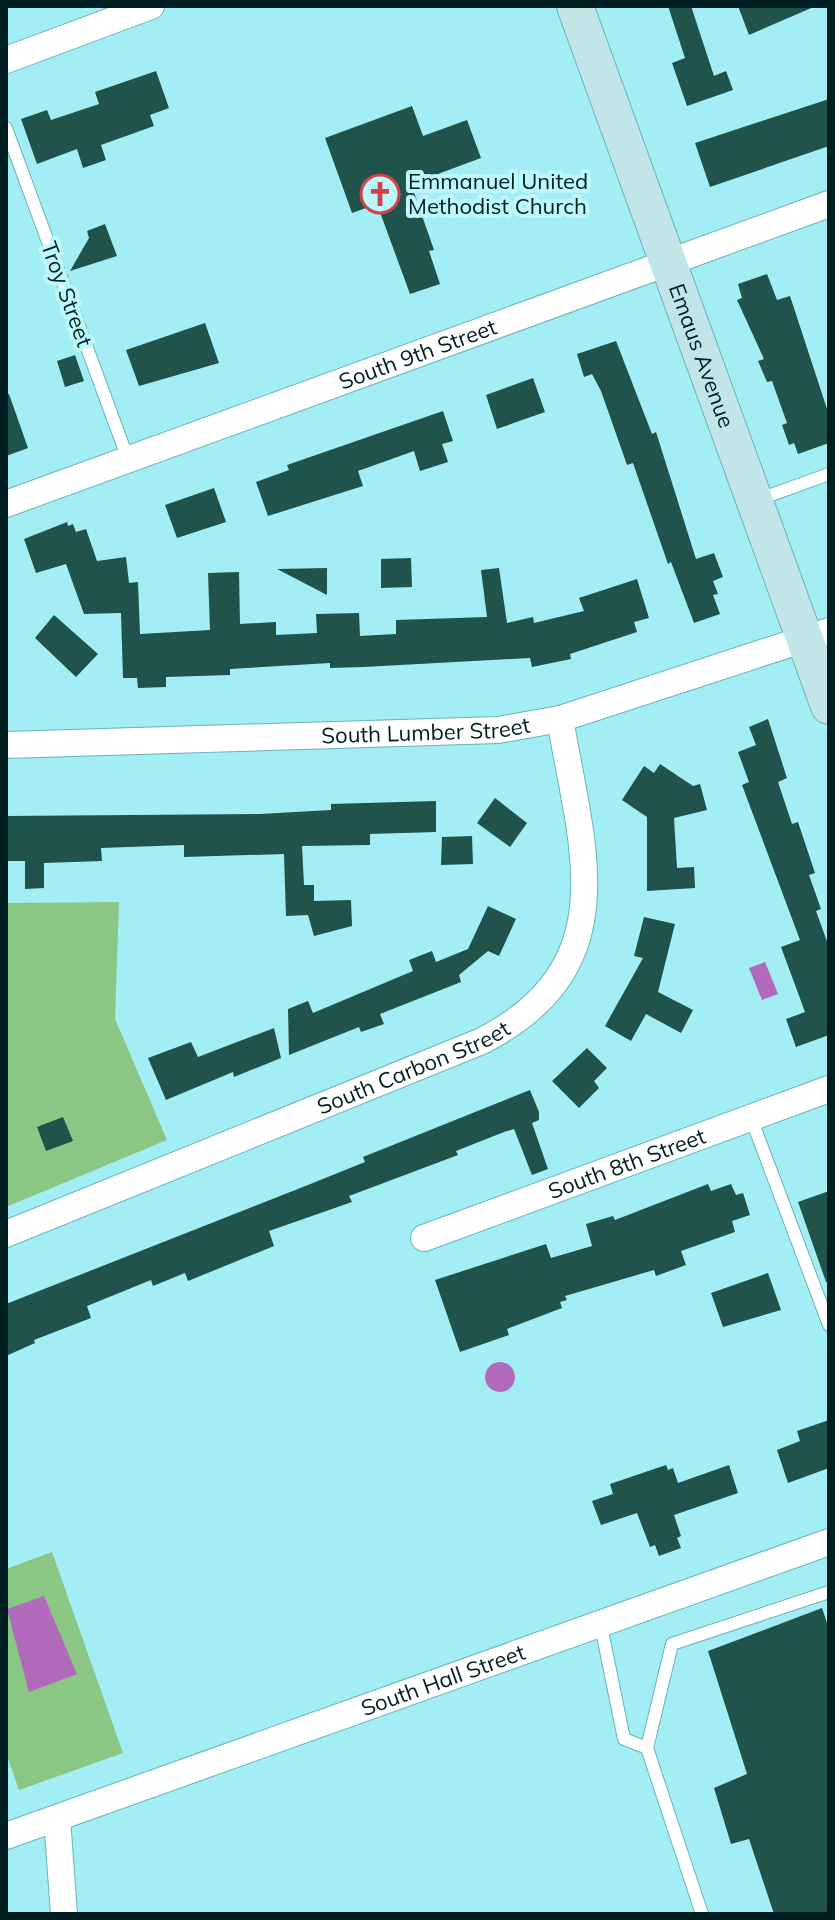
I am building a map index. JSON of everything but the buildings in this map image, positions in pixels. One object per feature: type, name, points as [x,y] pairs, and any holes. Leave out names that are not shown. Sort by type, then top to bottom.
[{"type":"main road","name":"Emaus Avenue","points":[[575,6],[755,501],[817,635],[829,706]]},
{"type":"street","points":[[6,60],[151,6]]},
{"type":"street","name":"South 9th Street","points":[[6,504],[829,204]]},
{"type":"street","name":"South Lumber Street","points":[[6,745],[435,735],[498,730],[560,719],[817,635]]},
{"type":"street","name":"South Carbon Street","points":[[6,1234],[482,1041],[509,1027],[536,1005],[570,957],[586,901],[586,871],[560,719]]},
{"type":"street","name":"South 8th Street","points":[[424,1238],[829,1089]]},
{"type":"street","name":"South Hall Street","points":[[6,1836],[599,1621],[829,1542]]},
{"type":"street","points":[[57,1818],[64,1914]]},
{"type":"lane","name":"Troy Street","points":[[6,128],[128,459]]},
{"type":"lane","points":[[755,501],[829,474]]},
{"type":"lane","points":[[751,1118],[829,1325]]},
{"type":"lane","points":[[702,1914],[647,1748],[672,1644],[829,1592]]},
{"type":"lane","points":[[599,1621],[624,1739],[647,1748]]},
{"type":"green space","points":[[119,902],[115,1019],[167,1140],[6,1207],[6,903]]},
{"type":"green space","points":[[52,1552],[123,1753],[19,1790],[6,1753],[6,1569]]},
{"type":"shaded area","points":[[765,962],[778,994],[762,1000],[749,968]]},
{"type":"shaded area","points":[[500,1362],[506,1363],[514,1371],[514,1383],[506,1391],[500,1392],[494,1391],[486,1383],[485,1377],[486,1371],[494,1363]]},
{"type":"shaded area","points":[[44,1596],[77,1674],[29,1692],[7,1609]]},
{"type":"place","name":"Emmanuel United Methodist Church","points":[[380,194]]}]
